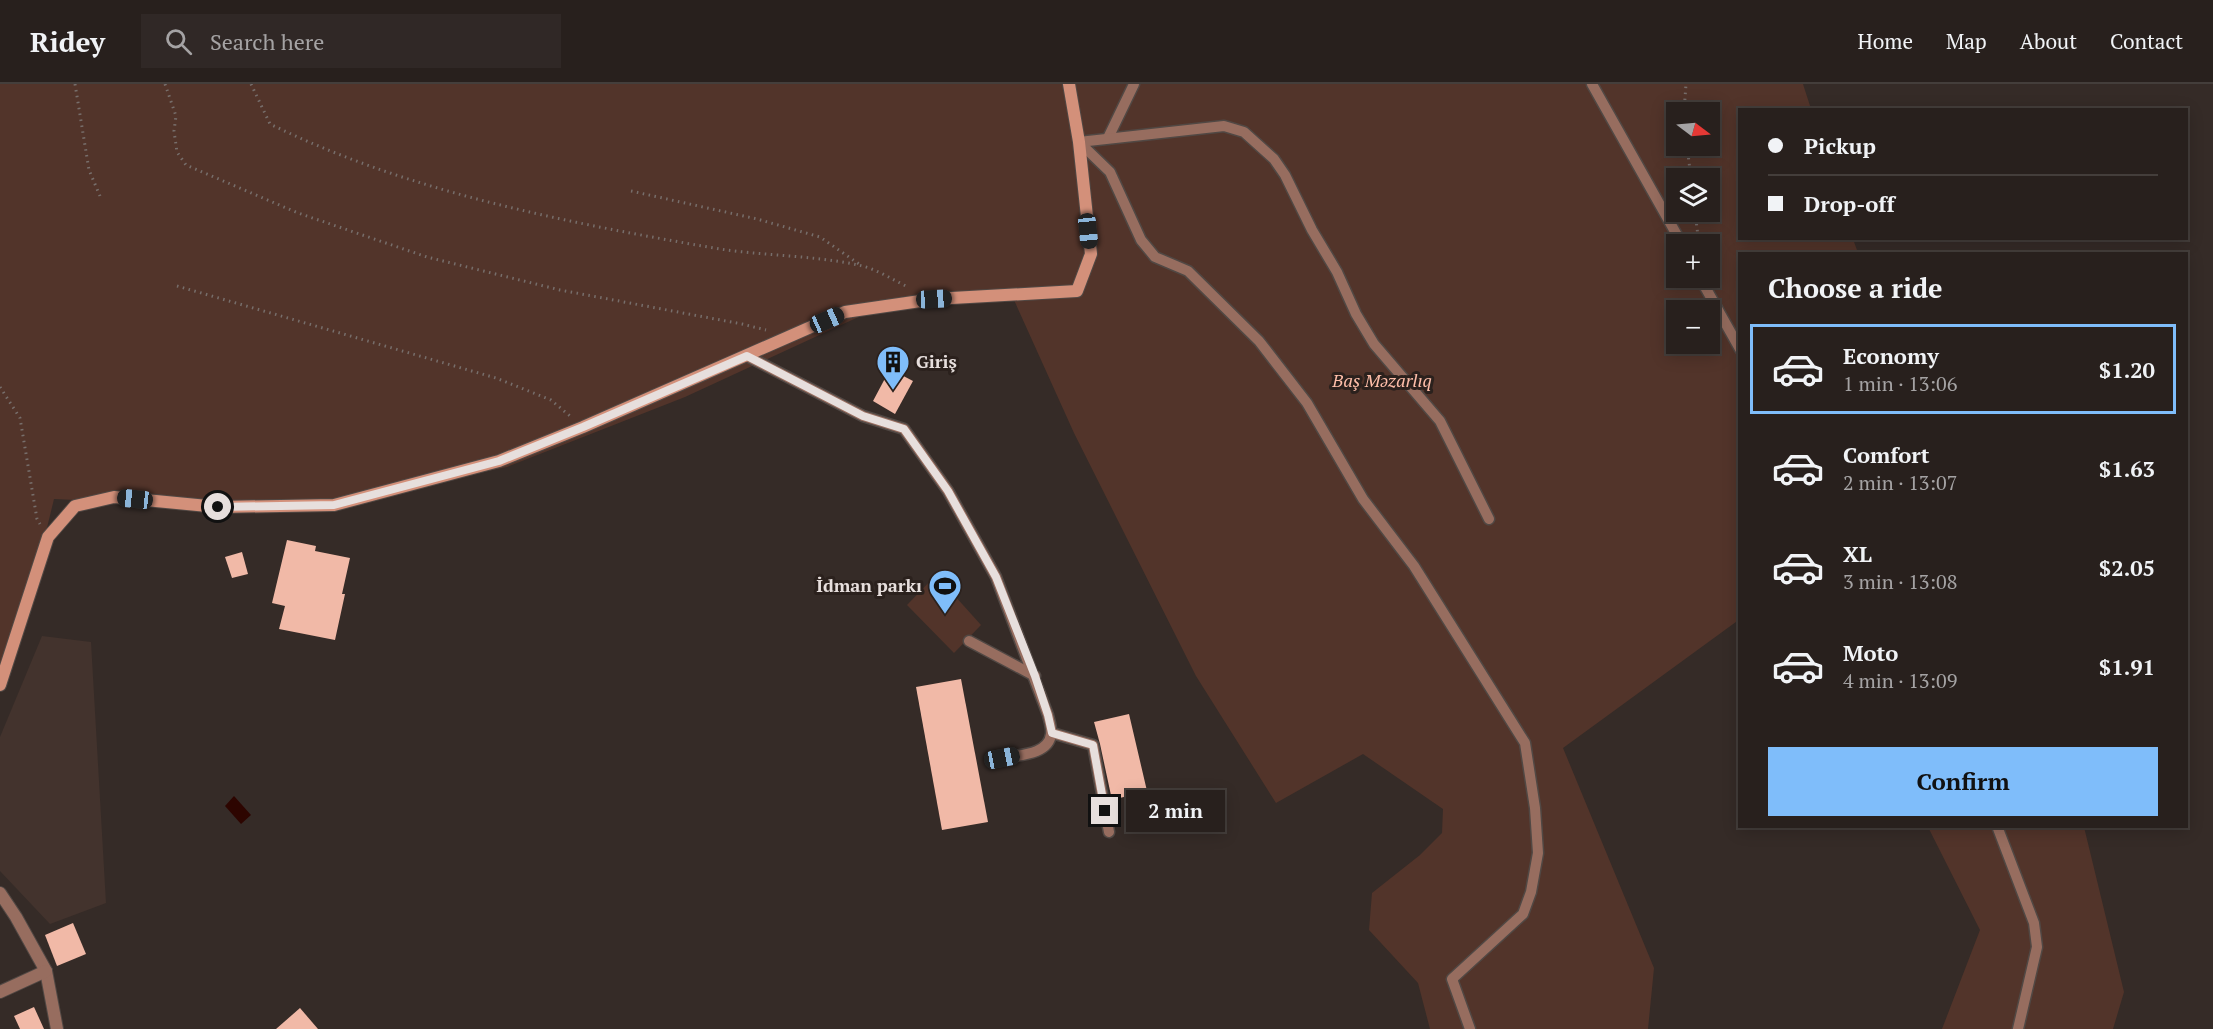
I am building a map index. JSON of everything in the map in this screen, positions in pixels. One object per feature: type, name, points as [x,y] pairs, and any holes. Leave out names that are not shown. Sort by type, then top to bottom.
[{"type":"street","points":[[0,685],[48,537],[75,506],[114,497],[218,507],[334,505],[499,461],[583,427],[845,312],[934,299],[1077,291],[1091,254],[1079,142],[1069,84]]},
{"type":"street","points":[[0,893],[16,916],[46,972],[57,1029]]},
{"type":"street","points":[[0,992],[46,972]]},
{"type":"lane","points":[[1108,138],[1134,84]]},
{"type":"lane","points":[[1592,84],[1676,234]]},
{"type":"lane","points":[[1079,142],[1224,126],[1244,132],[1274,159],[1285,175],[1312,230],[1337,272],[1356,314],[1374,344],[1440,421],[1489,519]]},
{"type":"lane","points":[[1079,142],[1110,172],[1141,240],[1155,257],[1188,271],[1259,341],[1307,403],[1363,499],[1414,566],[1525,743],[1535,808],[1538,853],[1531,892],[1523,914],[1452,979],[1470,1029]]},
{"type":"lane","points":[[1706,288],[1738,345]]},
{"type":"lane","points":[[747,356],[863,416],[904,429],[948,491],[996,577],[1035,676],[1052,733],[1048,743],[1037,752],[1002,758]]},
{"type":"lane","points":[[969,641],[1035,676]]},
{"type":"lane","points":[[1052,733],[1093,745],[1109,832]]},
{"type":"lane","points":[[1998,828],[2034,924],[2037,947],[2018,1029]]},
{"type":"path","points":[[75,84],[89,170],[100,196]]},
{"type":"path","points":[[165,84],[176,116],[174,131],[177,152],[186,165],[298,213],[449,263],[560,290],[742,324],[791,337]]},
{"type":"path","points":[[251,84],[270,124],[377,169],[494,204],[717,249],[860,265]]},
{"type":"path","points":[[1685,102],[1686,84]]},
{"type":"path","points":[[631,191],[757,219],[820,237],[860,265],[934,299]]},
{"type":"path","points":[[177,286],[496,378],[551,400],[583,427]]},
{"type":"path","points":[[0,387],[20,418],[38,519],[48,537]]},
{"type":"shaded area","points":[[42,636],[91,642],[106,903],[50,924],[0,871],[0,737]]},
{"type":"shaded area","points":[[234,796],[251,815],[241,824],[225,806]]},
{"type":"green space","name":"Baş Məzarlıq","points":[[0,84],[1803,84],[1811,108],[1738,108],[1738,240],[1853,240],[1858,252],[1738,252],[1738,620],[1563,748],[1654,968],[1648,1029],[1430,1029],[1418,983],[1369,930],[1372,893],[1420,855],[1442,833],[1443,809],[1363,754],[1276,803],[1196,676],[1074,433],[1014,300],[904,296],[685,397],[507,467],[295,510],[54,499],[25,618],[0,684]]},
{"type":"green space","name":"İdman parkı","points":[[936,575],[981,625],[954,653],[907,605]]},
{"type":"green space","points":[[1929,828],[2084,828],[2124,992],[2113,1029],[1942,1029],[1980,930]]},
{"type":"building","name":"Giriş","points":[[890,369],[913,381],[895,414],[873,401]]},
{"type":"building","points":[[287,540],[316,546],[315,551],[350,558],[335,640],[279,629],[285,606],[272,603]]},
{"type":"building","points":[[242,552],[248,574],[232,578],[225,557]]},
{"type":"building","points":[[961,679],[988,822],[942,830],[916,687]]},
{"type":"building","points":[[1129,714],[1147,791],[1112,800],[1094,722]]},
{"type":"building","points":[[73,923],[86,954],[57,966],[45,935]]},
{"type":"building","points":[[34,1007],[44,1029],[20,1029],[14,1016]]},
{"type":"building","points":[[300,1008],[318,1029],[276,1029]]},
{"type":"place","name":"Giriş","points":[[893,391]]},
{"type":"place","name":"İdman parkı","points":[[945,615]]},
{"type":"route","points":[[218,507],[334,505],[499,461],[747,356],[863,416],[904,429],[948,491],[996,577],[1035,676],[1052,733],[1093,745],[1105,811]]}]
